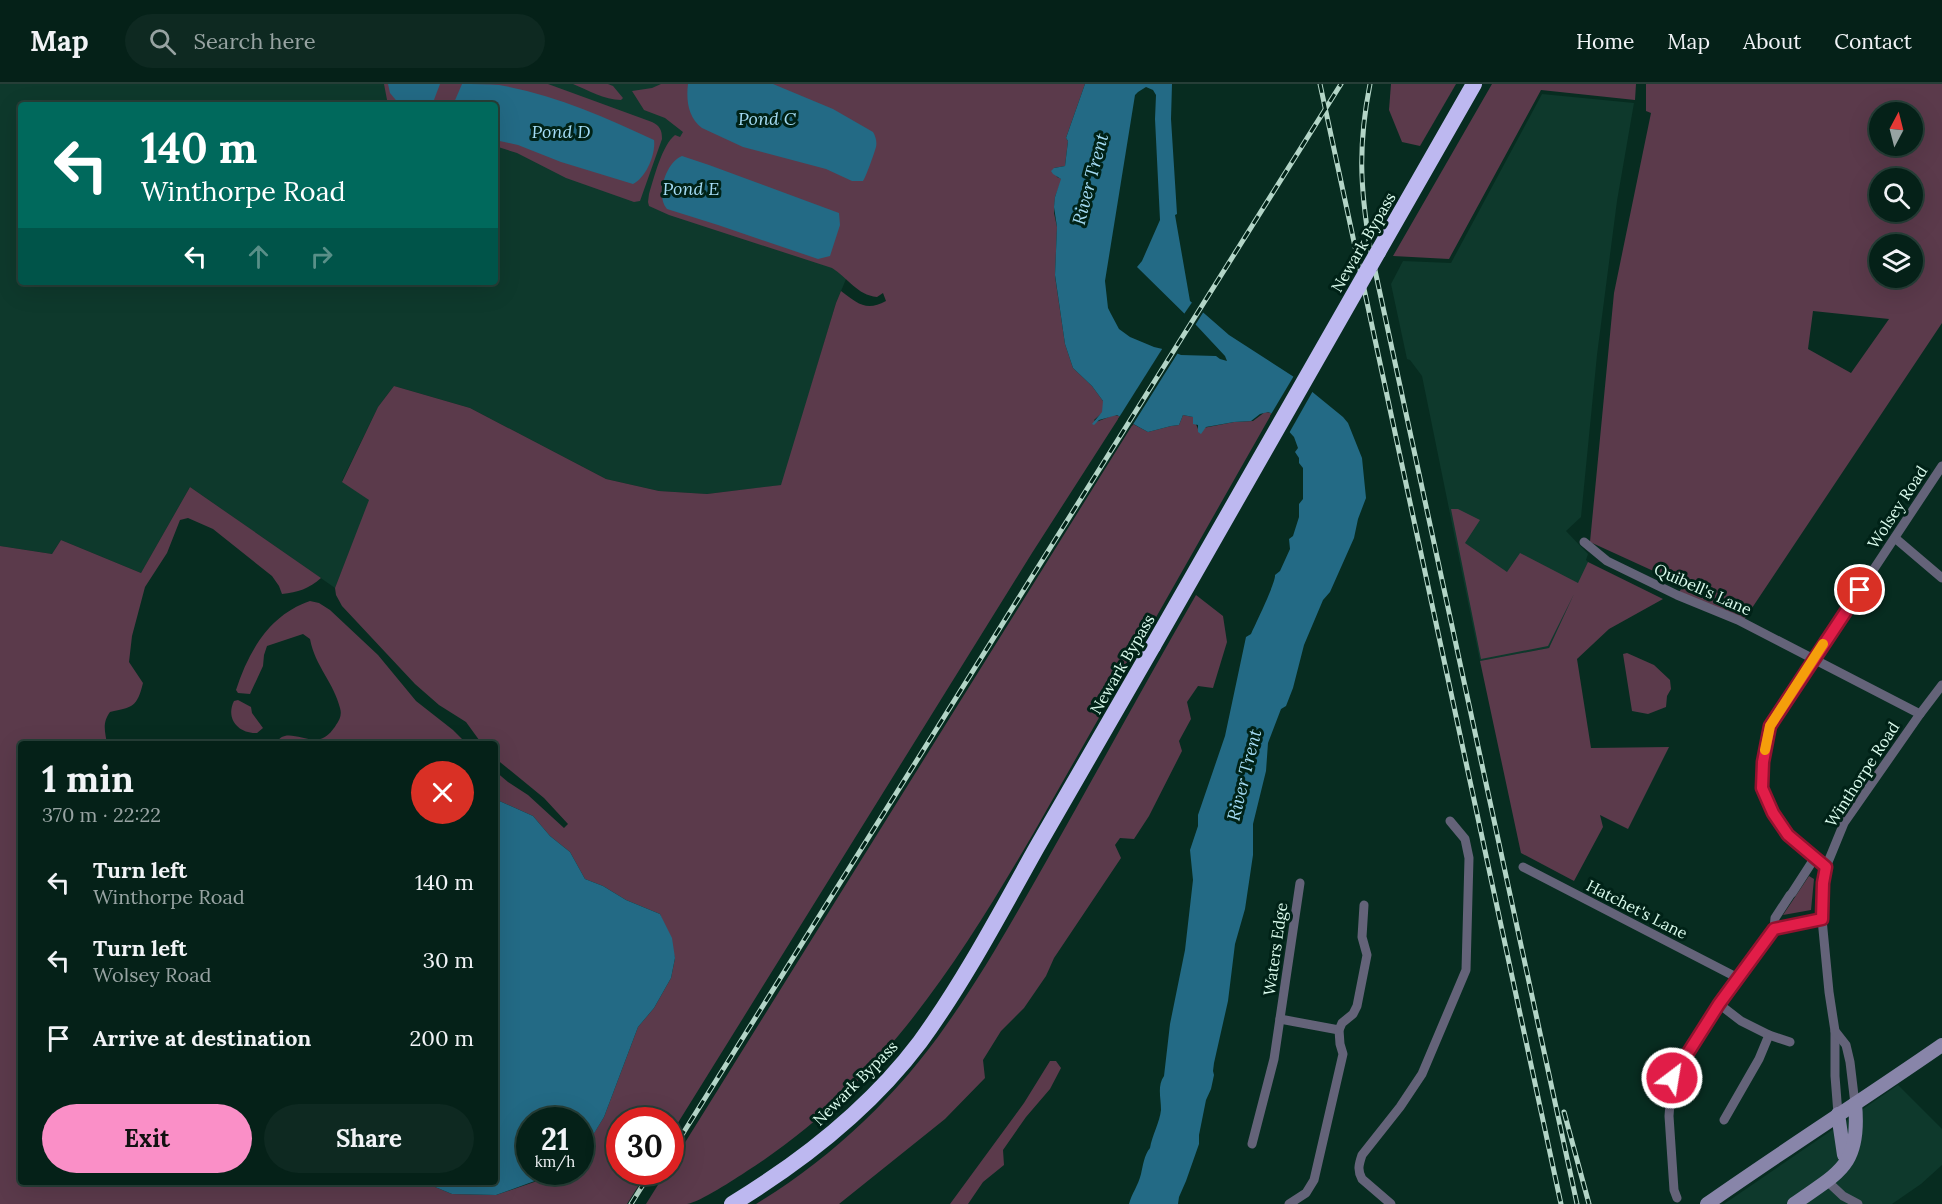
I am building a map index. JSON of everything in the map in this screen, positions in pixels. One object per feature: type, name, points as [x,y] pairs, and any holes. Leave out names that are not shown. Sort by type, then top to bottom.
[{"type":"highway","name":"Newark Bypass","points":[[732,1204],[822,1142],[886,1082],[919,1043],[955,992],[1474,84]]},
{"type":"main road","points":[[1707,1204],[1942,1045]]},
{"type":"main road","points":[[1794,1204],[1843,1168],[1855,1142],[1855,1104]]},
{"type":"main road","points":[[1838,1114],[1844,1155],[1848,1157]]},
{"type":"street","name":"Wolsey Road","points":[[1826,867],[1788,835],[1773,813],[1762,788],[1763,762],[1770,726],[1942,466]]},
{"type":"street","points":[[1895,538],[1942,578]]},
{"type":"street","name":"Quibell's Lane","points":[[1584,542],[1607,561],[1677,595],[1738,620],[1920,714]]},
{"type":"street","name":"Winthorpe Road","points":[[1838,1114],[1835,1031],[1822,919],[1826,867],[1844,823],[1920,714],[1941,690]]},
{"type":"street","points":[[1391,1204],[1362,1179],[1358,1168],[1362,1155],[1400,1107],[1422,1074],[1466,970],[1469,858],[1465,838],[1450,821]]},
{"type":"street","points":[[1677,1198],[1674,1190],[1669,1116],[1672,1078],[1719,1004],[1774,929],[1775,918],[1814,859]]},
{"type":"street","name":"Hatchet's Lane","points":[[1523,867],[1738,978]]},
{"type":"street","name":"Waters Edge","points":[[1252,1144],[1274,1059],[1300,883]]},
{"type":"street","points":[[1289,1204],[1305,1193],[1314,1180],[1343,1054],[1339,1030],[1357,1006],[1367,955],[1362,937],[1364,905]]},
{"type":"street","points":[[1774,929],[1822,919]]},
{"type":"street","points":[[1719,1004],[1741,1021],[1769,1035],[1790,1042]]},
{"type":"street","name":"Waters Edge","points":[[1280,1018],[1339,1030]]},
{"type":"street","name":"Winthorpe Road","points":[[1835,1031],[1846,1045],[1855,1104]]},
{"type":"street","points":[[1724,1120],[1759,1059],[1769,1035]]},
{"type":"street","points":[[1827,1181],[1843,1196],[1858,1204]]},
{"type":"shaded area","points":[[0,84],[928,84],[836,303],[782,485],[707,494],[659,491],[606,479],[470,408],[394,386],[378,407],[342,481],[370,500],[335,588],[190,487],[141,573],[61,540],[52,554],[0,546]]},
{"type":"shaded area","name":"Pond D","points":[[384,84],[548,84],[652,122],[660,129],[662,139],[640,201],[634,202],[566,178],[517,153],[498,147],[498,102],[387,102]]},
{"type":"shaded area","points":[[573,84],[608,84],[613,86],[623,98],[621,100],[608,98]]},
{"type":"shaded area","points":[[661,84],[1085,84],[1066,138],[1068,141],[1065,166],[1054,168],[1057,177],[1062,179],[1055,197],[1054,213],[1057,227],[1055,276],[1065,344],[1073,368],[1092,386],[1103,401],[1103,412],[1094,420],[1096,422],[1114,415],[1120,416],[1032,553],[684,1113],[684,1107],[608,1107],[638,1027],[654,1008],[671,978],[675,958],[660,914],[585,879],[570,852],[550,836],[533,816],[498,800],[498,774],[528,795],[564,828],[568,824],[544,798],[498,760],[498,741],[480,741],[466,722],[439,705],[415,684],[342,606],[335,588],[369,500],[342,482],[378,407],[394,386],[470,408],[606,479],[659,491],[707,494],[781,485],[841,291],[867,306],[886,301],[883,293],[877,297],[870,296],[853,286],[832,268],[669,215],[649,206],[649,194],[662,154],[670,140],[675,135],[680,137],[683,132],[665,118],[644,110],[632,91]]},
{"type":"shaded area","points":[[1391,84],[1456,84],[1420,146],[1402,142],[1389,110]]},
{"type":"shaded area","points":[[1492,84],[1636,84],[1635,100],[1541,90],[1449,259],[1393,256]]},
{"type":"shaded area","points":[[1646,84],[1942,84],[1942,323],[1742,623],[1677,595],[1684,585],[1590,542],[1614,293],[1651,113],[1646,111]],"holes":[[[1813,311],[1889,319],[1851,373],[1808,349]]]},
{"type":"shaded area","points":[[1542,94],[1634,103],[1617,201],[1597,355],[1581,517],[1566,531],[1588,554],[1586,560],[1589,563],[1549,648],[1480,661],[1422,376],[1407,359],[1391,284],[1403,261],[1451,263]]},
{"type":"shaded area","points":[[1265,412],[1272,413],[1004,883],[974,931],[911,1020],[837,1101],[794,1138],[747,1171],[717,1190],[687,1204],[646,1204],[658,1185],[684,1185],[684,1144],[1133,424],[1148,432],[1179,425],[1183,415],[1193,417],[1198,429],[1253,421]]},
{"type":"shaded area","points":[[190,487],[321,578],[303,589],[282,594],[272,576],[213,529],[188,518],[180,520],[167,553],[145,587],[132,636],[129,662],[143,683],[139,697],[133,705],[110,712],[107,716],[105,724],[107,741],[18,741],[18,1185],[430,1185],[452,1194],[496,1195],[525,1185],[594,1185],[594,1133],[606,1112],[606,1185],[639,1185],[627,1204],[0,1204],[0,546],[52,554],[61,540],[141,573]]},
{"type":"shaded area","points":[[1451,509],[1458,509],[1480,520],[1465,543],[1507,572],[1520,553],[1578,583],[1588,562],[1663,599],[1609,629],[1577,659],[1591,748],[1669,747],[1628,829],[1600,815],[1603,827],[1574,881],[1521,853],[1480,661],[1549,648],[1574,594],[1548,646],[1481,659]]},
{"type":"shaded area","points":[[1196,595],[1223,616],[1227,642],[1213,688],[1198,686],[1187,702],[1191,719],[1179,741],[1182,751],[1149,816],[1134,839],[1120,838],[1115,845],[1121,858],[1054,958],[1046,976],[1024,1008],[1001,1031],[983,1060],[985,1078],[945,1119],[839,1204],[756,1204],[811,1167],[861,1124],[907,1076],[947,1024],[1011,923]]},
{"type":"shaded area","points":[[310,601],[319,603],[330,610],[378,655],[416,701],[464,741],[278,741],[285,736],[323,738],[332,731],[341,712],[333,690],[312,649],[310,639],[303,634],[267,646],[263,666],[250,694],[238,693],[236,690],[254,648],[272,625],[296,607]]},
{"type":"shaded area","points":[[1627,653],[1654,665],[1670,680],[1671,689],[1667,696],[1666,707],[1648,714],[1632,711],[1623,654]]},
{"type":"shaded area","points":[[238,700],[251,707],[252,713],[263,728],[257,733],[245,731],[235,724],[231,714],[234,701]]},
{"type":"shaded area","points":[[1809,876],[1814,879],[1811,910],[1783,915]]},
{"type":"shaded area","points":[[1050,1061],[1056,1061],[1061,1068],[1050,1089],[1026,1117],[1003,1150],[1004,1165],[983,1182],[968,1204],[950,1204],[1024,1103]]},
{"type":"shaded area","points":[[1898,1085],[1942,1129],[1942,1165],[1921,1184],[1892,1204],[1724,1204]]},
{"type":"water","points":[[388,84],[440,84],[433,102],[398,102],[390,93]]},
{"type":"water","name":"Pond D","points":[[462,84],[499,85],[539,94],[578,107],[654,140],[653,152],[642,177],[633,184],[561,162],[518,145],[498,141],[498,102],[454,102]]},
{"type":"water","name":"Pond C","points":[[688,84],[773,84],[833,109],[873,132],[875,136],[876,147],[863,181],[852,181],[826,169],[743,147],[702,128],[697,124],[689,108]]},
{"type":"water","name":"River Trent","points":[[1085,84],[1172,84],[1171,119],[1177,214],[1175,215],[1190,301],[1229,335],[1294,377],[1343,417],[1348,423],[1362,458],[1366,498],[1354,538],[1330,592],[1323,600],[1304,645],[1293,688],[1286,706],[1281,709],[1268,743],[1266,771],[1253,824],[1253,855],[1245,909],[1235,944],[1228,1001],[1214,1063],[1214,1075],[1206,1100],[1199,1144],[1178,1204],[1129,1204],[1140,1178],[1161,1110],[1160,1092],[1170,1024],[1185,950],[1193,880],[1190,850],[1198,826],[1198,815],[1225,736],[1246,637],[1251,634],[1275,575],[1280,571],[1290,549],[1289,539],[1293,536],[1299,517],[1299,504],[1303,499],[1303,468],[1295,452],[1298,448],[1294,437],[1273,414],[1268,412],[1260,414],[1251,421],[1206,427],[1201,434],[1198,432],[1198,425],[1193,424],[1193,417],[1183,415],[1179,425],[1148,432],[1117,415],[1092,424],[1102,412],[1103,401],[1092,386],[1073,368],[1065,344],[1055,275],[1057,227],[1054,207],[1061,179],[1051,171],[1054,168],[1065,166],[1068,141],[1066,138]],"holes":[[[1146,87],[1153,90],[1156,95],[1160,220],[1142,261],[1137,267],[1197,326],[1227,361],[1216,356],[1181,355],[1130,337],[1119,329],[1108,308],[1105,281],[1135,95]]]},
{"type":"water","name":"Pond E","points":[[682,156],[839,213],[840,225],[830,256],[818,259],[667,209],[662,196],[664,180],[671,165]]},
{"type":"water","points":[[498,800],[533,816],[550,836],[570,852],[585,879],[660,914],[672,938],[675,958],[671,978],[654,1008],[638,1027],[604,1117],[594,1133],[594,1107],[516,1107],[516,1185],[524,1185],[496,1195],[452,1194],[430,1185],[498,1185]]},
{"type":"pier","points":[[1193,301],[1204,311],[1194,327],[1182,317]]},
{"type":"pier","points":[[1164,346],[1179,351],[1132,426],[1118,419]]},
{"type":"pier","points":[[1295,374],[1314,389],[1288,435],[1270,416]]},
{"type":"railway","points":[[1320,84],[1561,1204]]},
{"type":"railway","points":[[684,1132],[1341,84]]},
{"type":"railway","points":[[1370,84],[1362,147],[1362,185],[1370,247],[1577,1204]]},
{"type":"railway","points":[[1564,1112],[1589,1204]]},
{"type":"railway","points":[[631,1204],[643,1185]]},
{"type":"slow traffic","points":[[1765,750],[1770,726],[1823,644]]},
{"type":"route","points":[[1672,1078],[1694,1041],[1767,936],[1774,929],[1822,919],[1826,867],[1788,835],[1773,813],[1762,788],[1763,762],[1770,726],[1860,590]]}]
